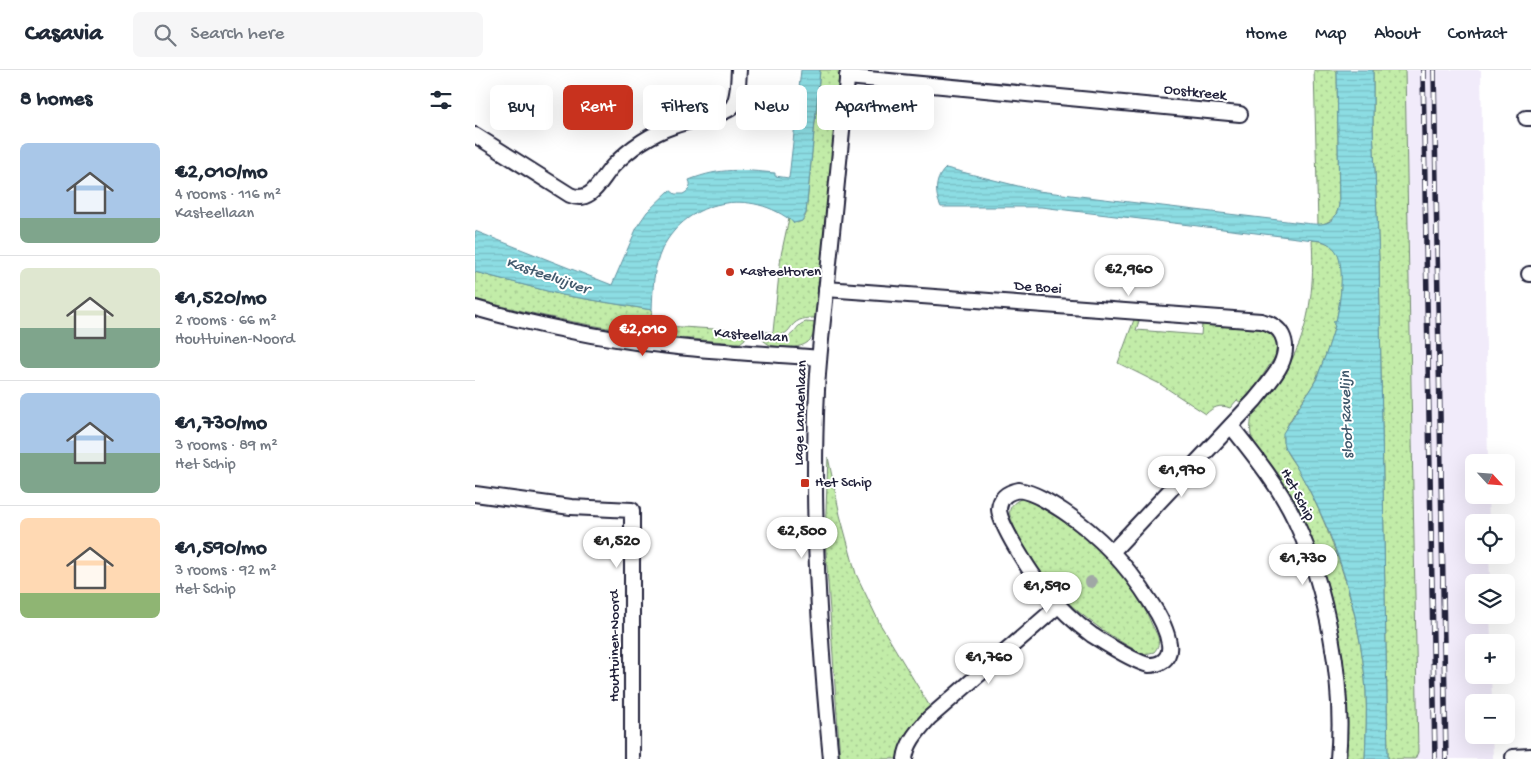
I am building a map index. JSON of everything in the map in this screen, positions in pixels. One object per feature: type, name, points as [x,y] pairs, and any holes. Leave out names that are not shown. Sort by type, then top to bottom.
[{"type":"street","points":[[475,136],[570,195],[583,198],[593,191],[623,156],[644,141],[672,126],[722,114],[730,109],[735,102],[739,70]]},
{"type":"street","name":"Oostkreek","points":[[847,73],[1241,114]]},
{"type":"street","name":"Lage Landenlaan","points":[[831,759],[820,643],[816,554],[815,429],[819,358],[847,73]]},
{"type":"street","name":"De Boei","points":[[826,289],[1267,322],[1281,333],[1285,345],[1284,358],[1265,388],[1231,426]]},
{"type":"street","name":"Kasteellaan","points":[[475,308],[573,332],[634,342],[819,358]]},
{"type":"street","points":[[1112,552],[1231,426]]},
{"type":"street","name":"Het Schip","points":[[1231,426],[1265,470],[1295,520],[1311,563],[1325,611],[1335,663],[1340,726],[1338,759]]},
{"type":"street","points":[[1019,490],[1032,494],[1053,505],[1087,528],[1112,552],[1138,582],[1157,612],[1169,642],[1166,659],[1159,664],[1149,665],[1139,662],[1092,634],[1059,605],[1030,570],[1001,518],[1000,504],[1006,494],[1011,491],[1019,490]]},
{"type":"street","name":"Houttuinen-Noord","points":[[475,494],[571,507],[632,510],[632,759]]},
{"type":"street","points":[[905,759],[906,748],[929,718],[1059,605]]},
{"type":"street","points":[[1513,757],[1531,756]]},
{"type":"shaded area","points":[[1405,70],[1481,70],[1488,454],[1465,454],[1465,504],[1488,504],[1489,514],[1465,514],[1465,564],[1489,564],[1490,574],[1465,574],[1465,624],[1490,624],[1491,634],[1465,634],[1465,684],[1491,684],[1492,694],[1465,694],[1465,744],[1492,744],[1493,759],[1415,759],[1418,752]]},
{"type":"green space","points":[[820,70],[841,70],[839,85],[819,85]]},
{"type":"green space","points":[[1314,70],[1337,70],[1339,205],[1337,213],[1332,219],[1318,225]]},
{"type":"green space","points":[[1373,70],[1405,70],[1418,752],[1415,759],[1388,759],[1379,259],[1373,127]]},
{"type":"green space","points":[[817,101],[817,130],[835,130],[816,318],[799,320],[787,332],[781,335],[763,335],[762,332],[773,332],[781,255],[789,218],[799,222],[806,214]]},
{"type":"green space","points":[[1312,240],[1329,244],[1338,254],[1341,273],[1339,304],[1336,321],[1334,321],[1335,325],[1322,366],[1313,385],[1287,426],[1283,442],[1324,522],[1340,563],[1352,605],[1361,648],[1366,691],[1365,759],[1345,759],[1347,728],[1344,665],[1339,634],[1323,574],[1295,505],[1286,488],[1255,443],[1251,433],[1253,413],[1276,386],[1299,344],[1307,318],[1311,292]]},
{"type":"green space","points":[[475,272],[562,295],[652,310],[650,325],[746,331],[745,339],[740,343],[639,333],[508,308],[475,299]]},
{"type":"green space","points":[[1135,317],[1140,318],[1136,330],[1201,335],[1202,324],[1261,327],[1270,331],[1274,336],[1277,346],[1275,357],[1257,384],[1241,403],[1237,400],[1230,408],[1217,407],[1206,414],[1160,384],[1118,363]]},
{"type":"green space","points":[[806,322],[816,323],[813,335],[803,345],[792,347],[775,346],[763,340],[787,337]]},
{"type":"green space","points":[[828,457],[840,515],[856,574],[880,624],[932,710],[915,726],[906,738],[897,759],[840,759],[825,538]]},
{"type":"green space","points":[[1021,499],[1064,522],[1083,536],[1116,567],[1142,604],[1157,635],[1159,642],[1154,652],[1141,653],[1119,641],[1080,613],[1046,579],[1020,539],[1010,516],[1012,505]]},
{"type":"water","name":"Kasteelvijver","points":[[801,70],[820,70],[819,85],[817,85],[806,213],[802,221],[794,223],[777,212],[759,205],[740,202],[721,204],[703,209],[687,219],[673,232],[662,249],[654,279],[652,310],[562,295],[475,272],[475,231],[612,285],[638,225],[647,212],[670,190],[675,194],[683,194],[689,188],[689,180],[722,171],[742,170],[775,173],[775,176],[789,178],[794,130],[807,130],[807,85],[799,85]]},
{"type":"water","name":"sloot Ravelijn","points":[[1337,70],[1373,70],[1373,127],[1379,259],[1388,759],[1365,759],[1366,691],[1363,659],[1350,596],[1330,534],[1317,505],[1285,449],[1283,442],[1283,433],[1316,380],[1335,326],[1334,321],[1336,321],[1341,287],[1341,268],[1334,249],[1322,241],[1041,207],[941,207],[937,196],[938,181],[946,168],[1038,191],[1303,223],[1326,223],[1334,217],[1339,205]]},
{"type":"railway","points":[[1423,70],[1435,759]]},
{"type":"railway","points":[[1434,70],[1446,759]]},
{"type":"place","name":"Kasteeltoren","points":[[730,272]]},
{"type":"place","name":"Het Schip","points":[[805,483]]}]
